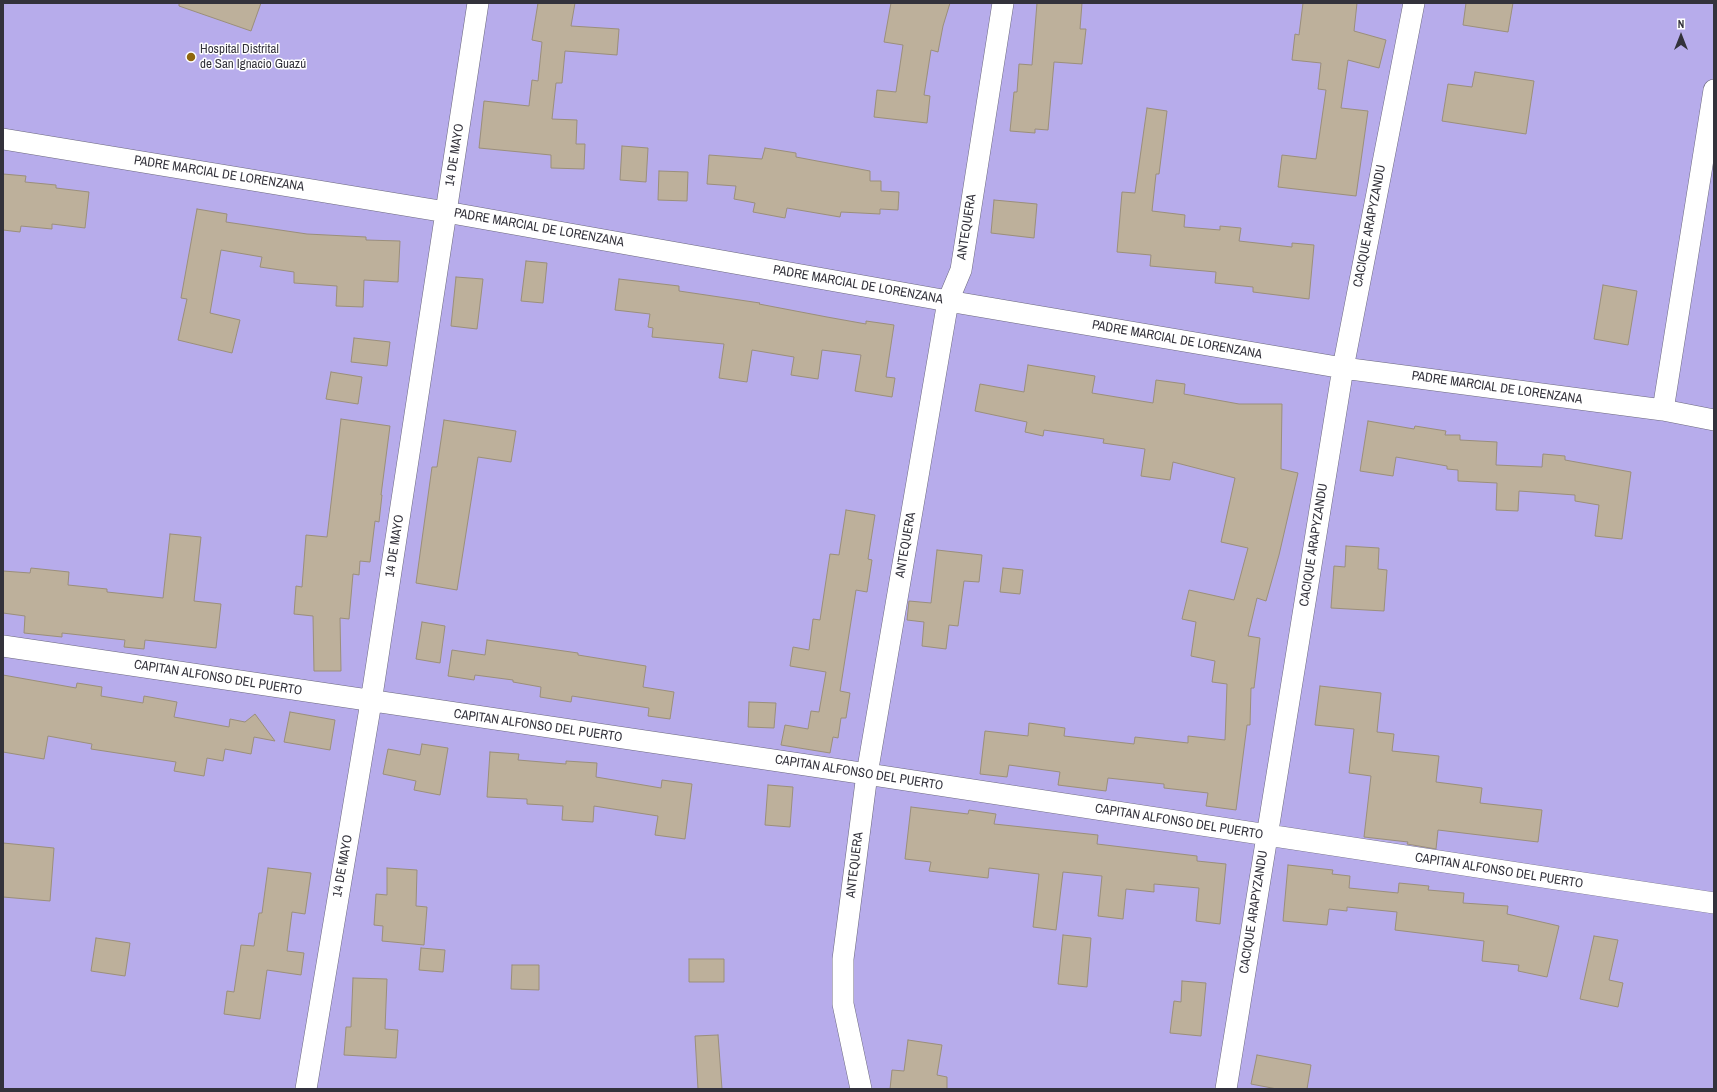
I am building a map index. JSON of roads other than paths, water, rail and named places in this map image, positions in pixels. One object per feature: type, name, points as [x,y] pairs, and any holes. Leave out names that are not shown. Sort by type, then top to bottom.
[{"type":"street","name":"14 DE MAYO","points":[[306,1089],[371,702],[478,3]]},
{"type":"street","name":"ANTEQUERA","points":[[861,1089],[843,1004],[843,959],[867,774],[948,301],[960,270],[1003,3]]},
{"type":"street","name":"CACIQUE ARAPYZANDU","points":[[1226,1089],[1342,368],[1414,3]]},
{"type":"street","points":[[1663,410],[1714,90]]},
{"type":"street","name":"PADRE MARCIAL DE LORENZANA","points":[[3,139],[446,212],[948,301],[1342,368],[1663,410],[1714,420]]},
{"type":"street","name":"CAPITAN ALFONSO DEL PUERTO","points":[[3,646],[371,702],[867,774],[1714,903]]},
{"type":"place","name":"Hospital Distrital de San Ignacio Guazú","points":[[191,57]]}]
